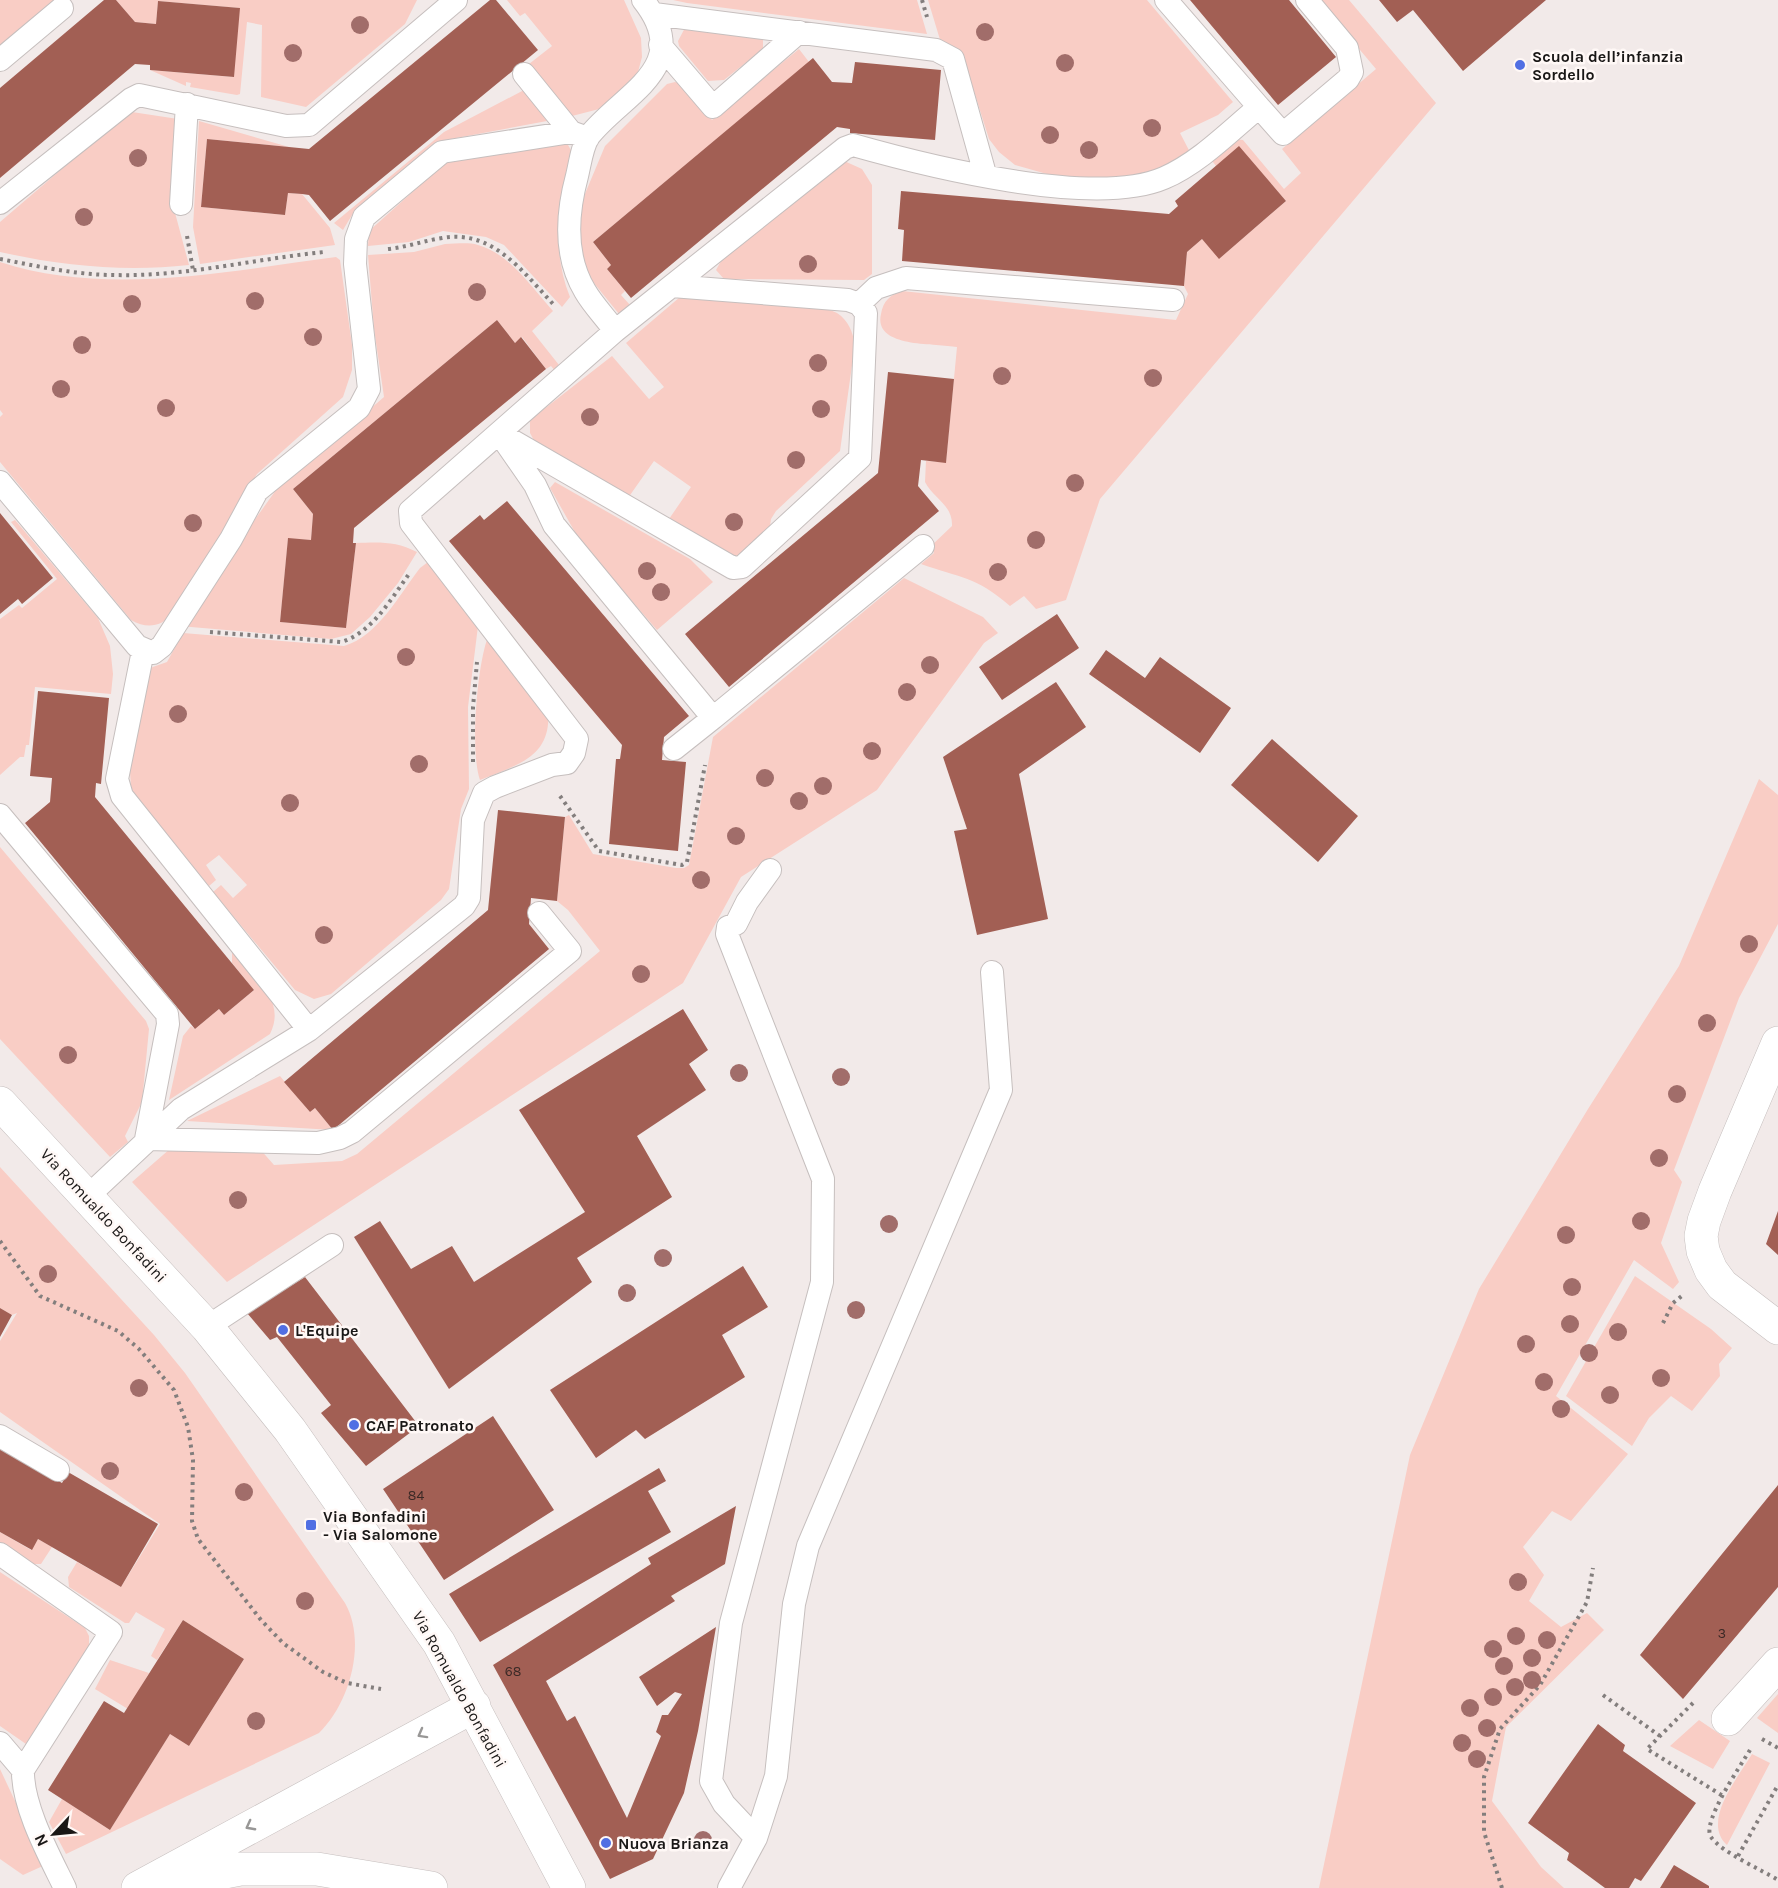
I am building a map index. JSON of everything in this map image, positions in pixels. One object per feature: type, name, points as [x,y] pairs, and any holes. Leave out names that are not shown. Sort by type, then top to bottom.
[{"type":"street","points":[[1778,1043],[1715,1191],[1701,1236],[1703,1251],[1711,1270],[1722,1285],[1778,1328]]},
{"type":"street","name":"Via Romualdo Bonfadini","points":[[0,1103],[207,1327],[290,1430],[439,1643],[569,1888]]},
{"type":"street","points":[[1728,1719],[1778,1664]]},
{"type":"street","points":[[138,1888],[474,1706]]},
{"type":"street","points":[[147,1888],[240,1869],[306,1869],[431,1888]]},
{"type":"lane","points":[[417,32],[432,0]]},
{"type":"lane","points":[[0,203],[139,95],[153,96],[286,126],[309,125],[456,0]]},
{"type":"lane","points":[[1166,0],[1284,134],[1348,79],[1352,72],[1347,48],[1307,0]]},
{"type":"lane","points":[[649,7],[946,53],[953,59],[985,174]]},
{"type":"lane","points":[[0,482],[143,651],[153,652],[162,646],[257,491],[359,408],[366,398],[369,389],[355,264],[356,249],[364,217],[442,152],[579,135],[647,81],[655,69],[660,45],[659,26],[649,7]]},
{"type":"lane","points":[[0,60],[62,8]]},
{"type":"lane","points":[[660,45],[713,107],[799,32]]},
{"type":"lane","points":[[524,74],[579,135],[569,224],[572,254],[585,291],[615,331]]},
{"type":"lane","points":[[182,204],[187,104]]},
{"type":"lane","points":[[87,1197],[146,1139],[181,1109],[309,1030],[464,906],[469,898],[472,820],[484,793],[542,769],[567,763],[574,753],[577,740],[411,523],[410,511],[615,331],[845,148],[853,145],[985,174],[1053,186],[1113,189],[1141,186],[1166,177],[1194,159],[1259,107]]},
{"type":"lane","points":[[858,304],[876,288],[906,278],[1173,300]]},
{"type":"lane","points":[[499,432],[733,568],[742,567],[860,458],[866,313],[858,304],[848,300],[672,286]]},
{"type":"lane","points":[[499,432],[535,485],[554,525],[710,721]]},
{"type":"lane","points":[[674,749],[922,546]]},
{"type":"lane","points":[[143,651],[117,779],[122,796],[309,1030]]},
{"type":"lane","points":[[0,815],[166,1014],[168,1024],[146,1139]]},
{"type":"lane","points":[[756,1838],[731,1813],[711,1781],[731,1623],[822,1282],[823,1179],[727,933],[728,927],[736,924],[747,902],[770,870]]},
{"type":"lane","points":[[146,1139],[318,1143],[340,1138],[352,1132],[570,951],[540,914]]},
{"type":"lane","points":[[749,1888],[756,1838],[776,1776],[794,1604],[808,1546],[1001,1090],[992,972]]},
{"type":"lane","points":[[207,1327],[332,1245]]},
{"type":"lane","points":[[0,1436],[58,1470]]},
{"type":"lane","points":[[0,1554],[111,1632],[23,1770],[22,1783],[28,1801],[64,1888]]},
{"type":"lane","points":[[0,1743],[23,1770]]},
{"type":"lane","points":[[729,1888],[756,1838]]},
{"type":"path","points":[[0,259],[93,275],[116,276],[193,270],[356,249],[378,250],[410,247],[442,238],[479,239],[507,257],[561,314],[585,291]]},
{"type":"path","points":[[173,629],[329,643],[349,640],[372,622],[417,563],[433,550]]},
{"type":"path","points":[[477,806],[473,707],[477,662],[486,620]]},
{"type":"path","points":[[542,769],[599,851],[682,866],[687,862],[709,742],[710,721]]},
{"type":"path","points":[[0,1241],[40,1296],[118,1331],[139,1350],[174,1390],[189,1438],[193,1460],[192,1521],[198,1539],[261,1620],[282,1643],[324,1672],[347,1683],[381,1689]]},
{"type":"path","points":[[1663,1323],[1673,1303],[1689,1289]]},
{"type":"path","points":[[1502,1888],[1484,1832],[1484,1777],[1500,1729],[1540,1685],[1587,1602],[1593,1568]]},
{"type":"path","points":[[1603,1695],[1660,1736]]},
{"type":"path","points":[[1752,1746],[1708,1827],[1711,1838],[1778,1880]]},
{"type":"path","points":[[1738,1856],[1778,1785]]},
{"type":"shaded area","points":[[0,0],[56,0],[0,46]]},
{"type":"shaded area","points":[[116,0],[417,0],[405,24],[306,107],[261,97],[262,25],[247,22],[240,94],[190,87],[191,83],[186,82],[186,86],[150,70],[233,77],[239,8],[158,1],[156,24],[135,22]]},
{"type":"shaded area","points":[[507,0],[624,0],[641,38],[642,57],[638,72],[603,108],[572,116],[529,64],[552,46],[525,13],[520,16]]},
{"type":"shaded area","points":[[673,0],[917,0],[927,34],[687,3]]},
{"type":"shaded area","points":[[928,0],[1147,0],[1233,102],[1218,115],[1180,133],[1192,156],[1160,170],[1110,179],[1054,176],[1015,165],[999,152],[989,139],[966,66],[941,43]]},
{"type":"shaded area","points":[[1318,0],[1349,0],[1436,103],[1100,499],[1066,600],[1036,609],[1024,596],[1010,606],[977,583],[921,564],[934,553],[931,546],[952,526],[946,507],[925,482],[926,461],[946,462],[957,347],[908,342],[886,333],[881,325],[881,314],[885,302],[894,294],[902,291],[1176,320],[1188,294],[1184,286],[1187,252],[1202,239],[1220,258],[1286,201],[1239,147],[1216,166],[1210,158],[1234,139],[1243,140],[1284,189],[1301,173],[1282,149],[1376,69]]},
{"type":"shaded area","points":[[686,26],[759,36],[763,40],[763,49],[724,80],[708,81],[679,46],[678,41]]},
{"type":"shaded area","points":[[799,49],[809,62],[593,242],[611,265],[607,269],[625,291],[621,295],[630,305],[619,314],[589,277],[579,246],[582,201],[605,146],[667,84],[675,82],[682,84],[712,120]]},
{"type":"shaded area","points":[[524,90],[547,121],[440,141],[355,210],[343,230],[334,223],[444,132]]},
{"type":"shaded area","points":[[132,112],[178,119],[174,209],[189,265],[117,268],[47,261],[0,252],[0,222],[120,119]]},
{"type":"shaded area","points":[[199,121],[289,147],[207,139],[201,207],[285,215],[288,193],[302,194],[330,228],[335,245],[200,264],[193,227]]},
{"type":"shaded area","points":[[561,141],[568,145],[572,152],[559,225],[560,261],[570,297],[562,307],[504,245],[486,237],[443,231],[409,242],[368,246],[369,231],[447,161]]},
{"type":"shaded area","points":[[842,160],[862,169],[872,185],[872,274],[864,280],[724,279],[716,270],[721,261]]},
{"type":"shaded area","points":[[445,244],[470,244],[489,249],[510,264],[529,283],[553,311],[532,331],[559,365],[556,372],[551,366],[546,369],[522,337],[515,343],[497,320],[293,489],[313,514],[311,540],[288,539],[280,622],[346,628],[356,543],[395,544],[417,552],[398,583],[370,617],[351,634],[331,639],[179,626],[276,490],[384,397],[374,329],[368,255],[414,252]]},
{"type":"shaded area","points":[[336,257],[340,260],[352,345],[352,370],[343,397],[257,474],[173,614],[163,622],[153,625],[142,625],[131,620],[0,462],[0,417],[3,414],[0,410],[0,262],[41,272],[82,278],[125,279],[210,274]]},
{"type":"shaded area","points":[[680,297],[787,303],[826,309],[837,313],[844,319],[854,339],[840,451],[776,511],[771,519],[769,533],[745,556],[734,556],[669,519],[691,487],[654,461],[628,498],[537,446],[530,433],[530,420],[612,356],[649,399],[664,387],[626,343]]},
{"type":"shaded area","points":[[555,482],[690,559],[713,582],[657,630],[580,541],[550,488]]},
{"type":"shaded area","points":[[15,520],[98,618],[110,646],[113,674],[111,694],[35,687],[29,745],[26,745],[24,757],[20,757],[0,775],[0,619],[19,605],[22,608],[57,579],[11,522]]},
{"type":"shaded area","points":[[428,562],[478,626],[468,707],[469,789],[461,809],[449,889],[441,900],[331,994],[314,999],[295,990],[213,892],[221,885],[233,898],[247,885],[219,855],[206,865],[216,880],[209,886],[137,799],[131,787],[130,772],[150,668],[167,662],[183,633],[344,646],[356,641],[377,624],[420,568]]},
{"type":"shaded area","points":[[904,578],[983,617],[998,633],[984,643],[877,790],[741,877],[683,983],[227,1282],[132,1182],[171,1148],[259,1148],[274,1165],[342,1161],[357,1154],[600,951],[568,910],[557,901],[565,817],[569,815],[593,854],[676,868],[689,865],[713,737]]},
{"type":"shaded area","points":[[488,637],[548,711],[548,727],[538,750],[529,758],[480,780],[475,750],[476,708],[481,667]]},
{"type":"shaded area","points":[[1759,779],[1778,795],[1778,924],[1739,998],[1674,1170],[1682,1182],[1661,1243],[1679,1282],[1673,1289],[1634,1260],[1556,1396],[1628,1454],[1571,1521],[1552,1511],[1523,1547],[1544,1575],[1529,1601],[1561,1627],[1587,1613],[1604,1630],[1506,1727],[1492,1801],[1541,1867],[1564,1888],[1319,1888],[1410,1455],[1479,1289],[1588,1109],[1679,966]]},
{"type":"shaded area","points":[[0,847],[146,1021],[149,1029],[142,1102],[125,1136],[128,1142],[110,1157],[0,1039]]},
{"type":"shaded area","points":[[232,952],[258,980],[271,1000],[274,1022],[270,1034],[169,1100],[183,1036],[191,1026],[195,1029],[219,1009],[224,1015],[254,990],[232,963]]},
{"type":"shaded area","points":[[280,1076],[310,1112],[315,1108],[333,1130],[187,1121]]},
{"type":"shaded area","points":[[0,1167],[154,1335],[185,1373],[345,1603],[355,1636],[355,1653],[347,1689],[339,1706],[319,1733],[66,1854],[49,1822],[62,1799],[110,1830],[170,1734],[189,1746],[244,1659],[183,1620],[157,1660],[151,1656],[165,1629],[136,1612],[129,1623],[125,1623],[69,1587],[68,1577],[77,1562],[121,1587],[160,1524],[0,1412],[0,1341],[17,1313],[12,1315],[0,1308]]},
{"type":"shaded area","points":[[1635,1276],[1711,1329],[1732,1348],[1719,1364],[1720,1376],[1692,1411],[1671,1396],[1649,1418],[1632,1446],[1566,1396]]},
{"type":"shaded area","points":[[0,1532],[31,1550],[38,1539],[52,1547],[41,1564],[33,1564],[0,1543]]},
{"type":"shaded area","points":[[0,1572],[85,1628],[89,1636],[89,1646],[35,1740],[26,1744],[0,1726]]},
{"type":"shaded area","points":[[110,1660],[149,1673],[128,1709],[95,1689]]},
{"type":"shaded area","points":[[1778,1694],[1778,1733],[1757,1718]]},
{"type":"shaded area","points":[[1699,1720],[1730,1741],[1713,1769],[1670,1746]]},
{"type":"shaded area","points":[[1752,1754],[1770,1763],[1727,1845],[1720,1835],[1718,1824],[1720,1812],[1731,1787]]},
{"type":"shaded area","points":[[0,1769],[45,1865],[23,1875],[0,1859]]},
{"type":"building","points":[[104,0],[116,0],[135,22],[156,24],[158,1],[240,8],[234,77],[150,70],[150,65],[135,64],[0,178],[0,88]]},
{"type":"building","points":[[490,0],[496,0],[538,50],[330,221],[309,195],[302,194],[288,193],[285,215],[201,207],[207,139],[309,149]]},
{"type":"building","points":[[1190,0],[1289,0],[1336,57],[1278,105]]},
{"type":"building","points":[[1379,0],[1546,0],[1463,71],[1413,10],[1397,22]]},
{"type":"building","points":[[813,58],[832,82],[852,83],[855,62],[941,70],[935,140],[850,133],[850,129],[837,127],[631,298],[607,269],[611,265],[593,242]]},
{"type":"building","points":[[1239,146],[1286,201],[1219,259],[1202,239],[1187,252],[1184,286],[902,261],[904,230],[898,229],[901,191],[1169,214],[1178,206],[1175,201]]},
{"type":"building","points":[[497,320],[515,343],[521,337],[546,369],[354,528],[353,543],[356,543],[346,628],[280,622],[288,538],[311,540],[313,514],[293,489]]},
{"type":"building","points":[[888,372],[954,379],[946,463],[921,460],[918,486],[939,511],[729,687],[685,634],[878,473]]},
{"type":"building","points":[[507,501],[689,716],[664,737],[662,760],[686,762],[678,851],[609,844],[616,759],[620,759],[622,745],[449,541],[480,515],[484,520]]},
{"type":"building","points":[[0,513],[53,578],[22,604],[18,599],[0,614]]},
{"type":"building","points":[[1057,614],[1079,648],[1002,700],[979,667]]},
{"type":"building","points":[[1106,650],[1145,678],[1160,657],[1231,708],[1200,753],[1089,674]]},
{"type":"building","points":[[1056,682],[1086,727],[1019,774],[1048,919],[977,935],[954,831],[967,829],[943,757]]},
{"type":"building","points":[[38,691],[109,698],[101,784],[96,783],[95,797],[254,990],[224,1015],[219,1009],[195,1029],[25,823],[50,802],[52,778],[30,776]]},
{"type":"building","points":[[1272,739],[1358,816],[1318,862],[1231,785]]},
{"type":"building","points":[[498,810],[565,817],[557,901],[531,898],[529,924],[549,949],[333,1130],[315,1108],[310,1112],[284,1082],[488,910]]},
{"type":"building","points":[[683,1009],[708,1050],[689,1064],[706,1090],[637,1136],[672,1197],[577,1258],[592,1282],[449,1389],[354,1237],[380,1221],[411,1269],[452,1246],[474,1282],[585,1212],[519,1110]]},
{"type":"building","points":[[1778,1211],[1778,1255],[1766,1244]]},
{"type":"building","points":[[743,1266],[768,1307],[722,1335],[745,1377],[645,1439],[636,1430],[596,1458],[550,1390]]},
{"type":"building","points":[[305,1277],[419,1426],[366,1466],[321,1413],[331,1405],[277,1337],[270,1340],[247,1313]]},
{"type":"building","points":[[0,1308],[12,1315],[0,1337]]},
{"type":"building","points":[[493,1416],[554,1510],[444,1580],[383,1489]]},
{"type":"building","points":[[0,1447],[62,1483],[68,1472],[158,1524],[121,1587],[38,1539],[32,1550],[0,1532]]},
{"type":"building","points":[[659,1468],[666,1481],[648,1491],[671,1532],[480,1642],[449,1594]]},
{"type":"building","points":[[1778,1485],[1778,1587],[1683,1699],[1640,1655]]},
{"type":"building","points":[[736,1506],[725,1564],[671,1596],[675,1601],[546,1681],[567,1721],[575,1716],[627,1818],[661,1736],[656,1732],[662,1715],[668,1715],[682,1694],[675,1692],[657,1706],[639,1677],[716,1627],[698,1731],[684,1793],[653,1859],[610,1879],[493,1665],[651,1564],[648,1558]]},
{"type":"building","points":[[183,1620],[244,1659],[189,1746],[170,1734],[110,1830],[48,1790],[104,1701],[124,1713]]},
{"type":"building","points":[[1598,1724],[1625,1745],[1623,1751],[1696,1803],[1641,1881],[1635,1878],[1629,1888],[1605,1888],[1567,1860],[1569,1853],[1528,1823]]},
{"type":"building","points":[[1674,1865],[1709,1886],[1709,1888],[1660,1888]]},
{"type":"place","name":"Scuola dell’infanzia Sordello","points":[[1520,65]]},
{"type":"place","name":"L'Equipe","points":[[283,1330]]},
{"type":"place","name":"CAF Patronato","points":[[354,1425]]},
{"type":"place","name":"Via Bonfadini - Via Salomone","points":[[311,1525]]},
{"type":"place","name":"Nuova Brianza","points":[[606,1843]]}]
